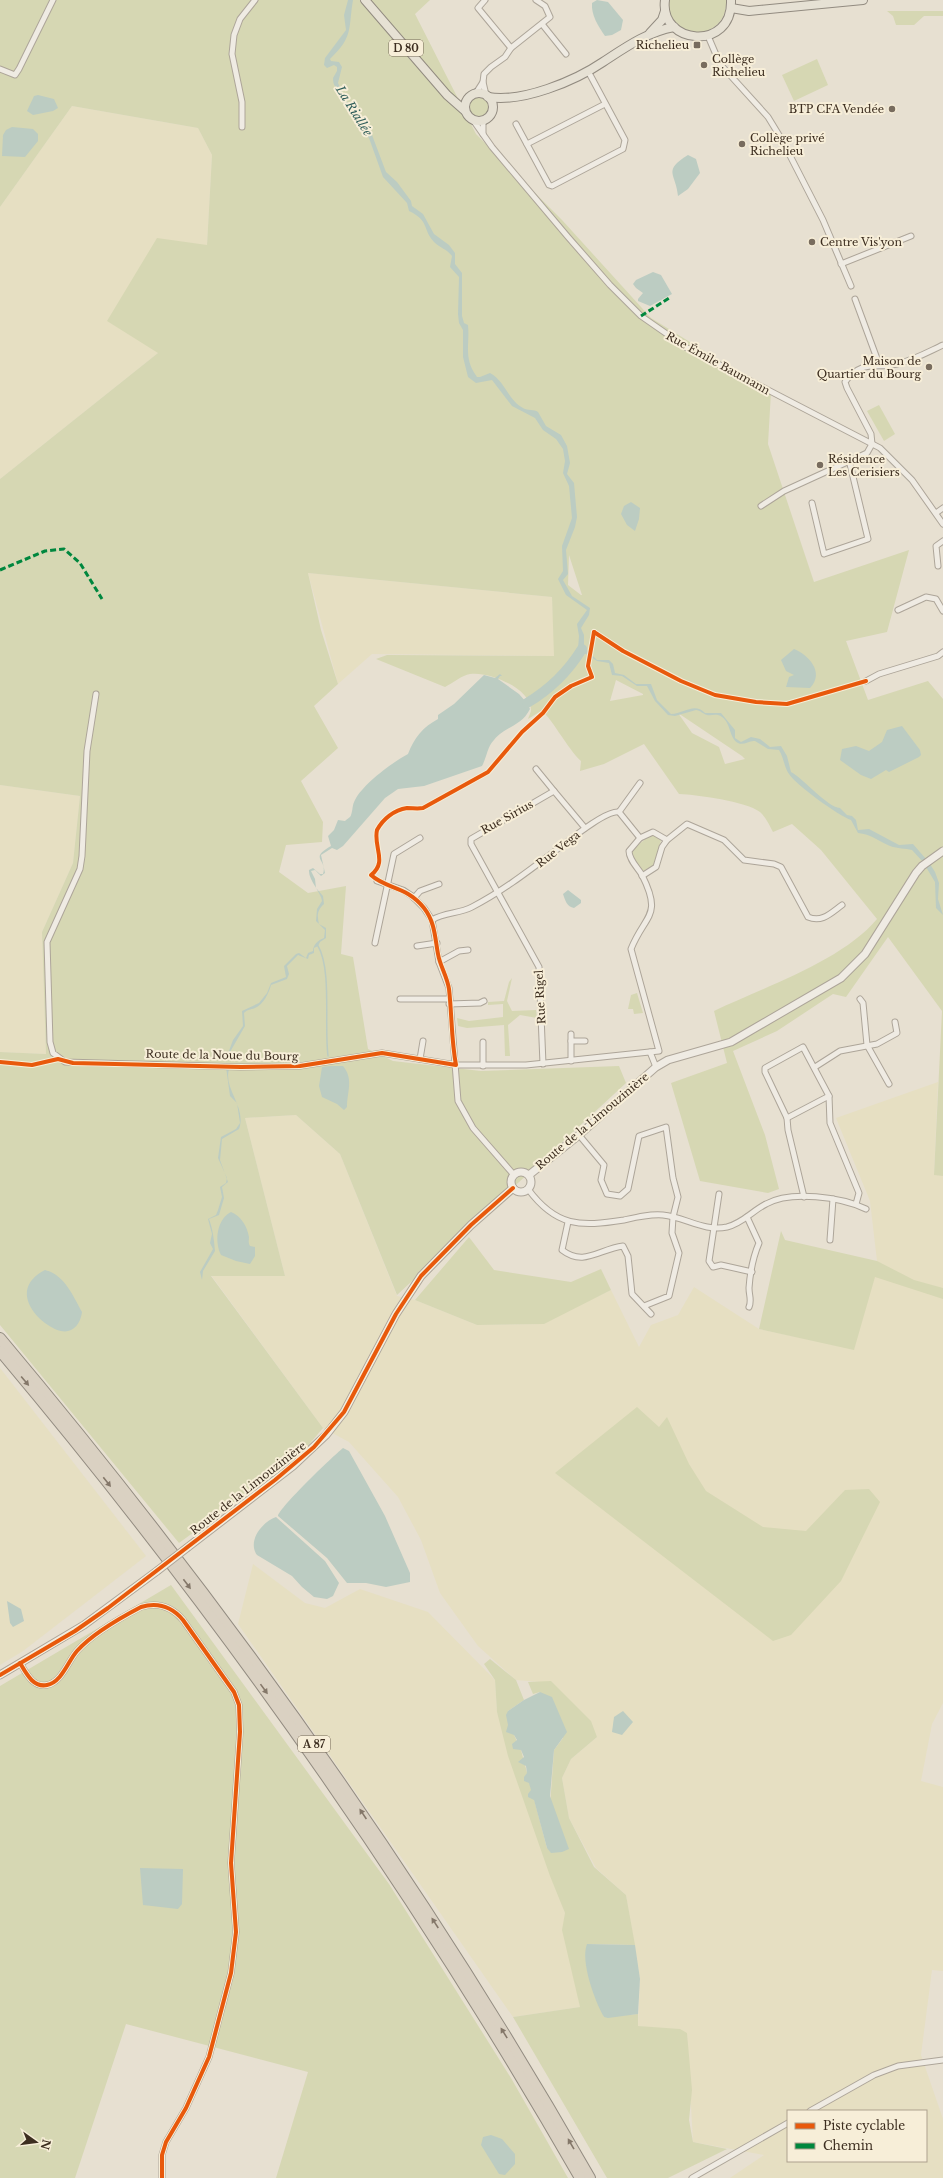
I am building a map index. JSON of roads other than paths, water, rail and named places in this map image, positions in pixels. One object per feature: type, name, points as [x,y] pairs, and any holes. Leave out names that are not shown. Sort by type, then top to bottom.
[{"type":"highway","name":"A 87","points":[[0,1338],[162,1538],[243,1645],[320,1752],[461,1964],[590,2178]]},
{"type":"highway","name":"A 87","points":[[0,1351],[164,1555],[312,1757],[458,1974],[580,2178]]},
{"type":"main road","name":"D 80","points":[[365,0],[447,95],[464,110]]},
{"type":"main road","points":[[665,0],[666,11],[674,27],[690,36],[708,36],[724,25],[731,4],[756,10],[863,0]]},
{"type":"main road","points":[[473,95],[465,102],[464,110],[472,120],[483,121],[492,111],[510,98],[556,85],[588,71],[625,51],[648,34],[662,20],[666,11]]},
{"type":"main road","points":[[648,34],[674,27]]},
{"type":"main road","points":[[447,95],[464,98],[473,95],[510,98]]},
{"type":"main road","points":[[487,96],[492,103],[492,111]]},
{"type":"street","points":[[0,69],[15,75],[53,0]]},
{"type":"street","points":[[242,127],[242,102],[232,54],[234,35],[240,20],[255,0]]},
{"type":"street","points":[[485,0],[478,8],[511,48]]},
{"type":"street","points":[[487,96],[483,82],[484,74],[505,57],[511,48],[550,17],[550,14],[545,6],[536,0]]},
{"type":"street","points":[[542,24],[566,54]]},
{"type":"street","points":[[708,36],[720,64],[768,117],[825,225],[851,286]]},
{"type":"street","points":[[516,124],[548,184],[557,185],[623,149],[625,146],[625,140],[588,71]]},
{"type":"street","points":[[473,95],[483,82]]},
{"type":"street","points":[[527,144],[605,104]]},
{"type":"street","name":"Rue Émile Baumann","points":[[472,120],[610,285],[641,316],[687,348],[880,448],[912,480],[943,524]]},
{"type":"street","points":[[483,121],[484,136]]},
{"type":"street","points":[[841,264],[911,236]]},
{"type":"street","points":[[855,299],[879,364]]},
{"type":"street","points":[[761,506],[784,491],[867,453],[872,444],[872,434],[845,382],[856,370],[879,364],[896,364],[920,356],[943,345]]},
{"type":"street","points":[[812,503],[824,554],[868,539],[849,460]]},
{"type":"street","points":[[936,514],[943,508]]},
{"type":"street","points":[[938,566],[936,546],[943,540]]},
{"type":"street","points":[[898,610],[926,597],[936,599],[943,611]]},
{"type":"street","points":[[866,681],[879,674],[938,656],[943,652]]},
{"type":"street","name":"Route de la Noue du Bourg","points":[[96,694],[87,751],[82,856],[80,869],[47,942],[50,1042],[53,1053],[58,1059],[73,1063],[300,1066],[382,1053],[456,1065],[483,1066],[543,1064],[659,1051],[652,1019],[632,952],[633,943],[652,910],[651,899],[642,876]]},
{"type":"street","points":[[536,769],[585,828]]},
{"type":"street","points":[[640,783],[619,812],[640,838]]},
{"type":"street","name":"Rue Sirius","points":[[499,892],[471,844],[472,838],[554,791]]},
{"type":"street","name":"Rue Vega","points":[[432,920],[448,913],[472,908],[529,872],[585,828],[611,814],[619,812]]},
{"type":"street","points":[[667,840],[653,832],[640,838],[630,849],[629,854],[642,876],[656,867],[662,847],[667,840],[684,825],[690,824],[728,842],[744,860],[778,865],[784,871],[808,917],[814,920],[822,919],[842,905]]},
{"type":"street","points":[[375,943],[386,883],[394,854],[420,838]]},
{"type":"street","name":"Route de la Limouzinière","points":[[529,1175],[579,1135],[656,1067],[668,1060],[731,1042],[828,986],[853,968],[876,938],[922,866],[943,851]]},
{"type":"street","points":[[377,881],[403,890],[424,908],[432,920],[439,962],[445,976],[449,1002],[452,1045],[456,1065],[457,1093],[463,1111],[474,1128],[514,1175]]},
{"type":"street","points":[[414,898],[420,892],[439,884]]},
{"type":"street","name":"Rue Rigel","points":[[499,892],[539,967],[543,1064]]},
{"type":"street","points":[[417,946],[437,943]]},
{"type":"street","points":[[439,962],[459,951],[468,950]]},
{"type":"street","points":[[400,999],[480,1003],[484,1001]]},
{"type":"street","points":[[860,999],[863,1003],[867,1045],[889,1084]]},
{"type":"street","points":[[815,1066],[840,1051],[877,1044],[897,1033],[895,1022]]},
{"type":"street","points":[[571,1034],[571,1061]]},
{"type":"street","points":[[571,1041],[585,1041]]},
{"type":"street","points":[[420,1059],[423,1042]]},
{"type":"street","points":[[483,1042],[483,1066]]},
{"type":"street","points":[[804,1197],[788,1130],[787,1118],[765,1072],[765,1068],[803,1048],[815,1066],[829,1096],[830,1123],[859,1193],[856,1204]]},
{"type":"street","points":[[650,1052],[656,1067]]},
{"type":"street","points":[[787,1118],[829,1096]]},
{"type":"street","points":[[579,1135],[604,1165],[601,1180],[607,1194],[620,1196],[628,1189],[639,1136],[666,1127],[673,1178],[678,1197],[673,1217],[672,1233],[679,1253],[669,1296],[644,1306]]},
{"type":"street","points":[[522,1172],[529,1175],[531,1184],[528,1189],[522,1192],[513,1188],[511,1181],[514,1175],[522,1172]]},
{"type":"street","name":"Route de la Limouzinière","points":[[0,1675],[84,1625],[157,1571],[292,1466],[326,1435],[344,1412],[393,1320],[421,1276],[471,1225],[513,1188]]},
{"type":"street","points":[[528,1189],[543,1208],[556,1217],[568,1222],[592,1224],[648,1215],[673,1217],[713,1228],[732,1225],[775,1199],[789,1196],[833,1199],[856,1204],[866,1209]]},
{"type":"street","points":[[719,1194],[709,1261],[713,1267],[721,1265],[752,1272]]},
{"type":"street","points":[[830,1240],[833,1199]]},
{"type":"street","points":[[747,1217],[759,1243],[749,1290],[751,1301],[749,1307]]},
{"type":"street","points":[[568,1222],[562,1250],[570,1256],[583,1259],[623,1246],[628,1256],[632,1294],[651,1314]]},
{"type":"street","points":[[20,1663],[31,1680],[36,1683],[46,1685],[59,1676],[80,1646],[132,1612],[148,1605],[155,1604],[166,1607],[178,1615],[234,1692],[239,1705],[240,1732],[231,1862],[236,1932],[231,1973],[205,2068],[186,2108],[166,2142],[162,2155],[162,2178]]},
{"type":"street","points":[[812,2110],[874,2075],[898,2066],[943,2060]]},
{"type":"street","points":[[692,2178],[787,2125]]},
{"type":"water","name":"La Riallée","points":[[348,0],[353,0],[349,32],[343,44],[330,59],[331,61],[339,62],[342,67],[338,83],[347,102],[364,121],[372,135],[386,172],[397,182],[411,201],[412,206],[423,214],[434,234],[449,245],[455,253],[455,264],[462,273],[462,316],[464,323],[468,325],[468,351],[470,364],[477,377],[490,373],[503,385],[518,405],[525,409],[538,412],[546,426],[561,435],[567,446],[570,463],[567,474],[574,483],[577,517],[575,527],[566,550],[568,574],[563,580],[572,596],[590,608],[589,615],[581,628],[584,635],[584,648],[590,653],[589,656],[578,649],[579,636],[577,624],[587,610],[566,595],[558,579],[563,571],[562,546],[572,518],[569,486],[563,473],[565,461],[563,449],[556,439],[543,430],[535,418],[512,406],[492,380],[476,383],[468,377],[463,357],[463,330],[459,323],[458,314],[459,277],[450,267],[452,256],[434,242],[420,218],[409,211],[407,203],[383,177],[369,138],[350,115],[349,109],[345,106],[341,95],[334,85],[333,78],[337,71],[337,67],[334,65],[327,68],[324,65],[325,58],[346,30],[344,15]]},
{"type":"water","points":[[597,0],[608,2],[623,20],[621,30],[612,35],[605,36],[593,12],[592,3]]},
{"type":"water","points":[[38,95],[54,99],[58,108],[53,111],[33,115],[27,111],[34,96]]},
{"type":"water","points":[[12,127],[33,129],[38,134],[38,141],[25,157],[2,156],[3,135],[6,130]]},
{"type":"water","points":[[688,155],[696,159],[700,173],[688,189],[678,196],[672,173],[675,165]]},
{"type":"water","points":[[653,272],[661,275],[672,294],[650,306],[638,301],[643,293],[633,284],[636,280]]},
{"type":"water","points":[[631,502],[640,508],[639,519],[635,531],[627,525],[621,514],[624,506]]},
{"type":"water","points":[[794,649],[810,660],[813,665],[816,676],[810,688],[786,687],[789,677],[794,675],[786,671],[781,660]]},
{"type":"water","points":[[592,655],[597,660],[609,660],[613,664],[615,673],[624,675],[636,684],[651,684],[657,700],[671,714],[676,714],[693,708],[701,710],[705,713],[721,713],[735,730],[735,738],[741,742],[751,737],[760,739],[770,747],[781,746],[787,756],[791,772],[822,798],[840,808],[847,815],[852,816],[856,820],[858,830],[869,829],[899,845],[913,844],[926,859],[923,862],[912,850],[893,847],[871,836],[858,833],[851,820],[837,813],[818,800],[793,779],[787,771],[779,750],[768,749],[755,741],[742,744],[738,743],[733,738],[725,720],[718,715],[707,715],[696,710],[675,716],[668,715],[655,701],[647,686],[637,686],[622,676],[612,675],[609,663],[597,661],[591,657]]},
{"type":"water","points":[[500,674],[502,676],[498,679],[519,694],[527,703],[530,709],[526,715],[518,723],[498,735],[490,746],[482,766],[424,786],[398,789],[385,798],[343,846],[337,850],[332,848],[321,855],[325,873],[321,876],[315,870],[311,871],[315,879],[316,888],[310,878],[309,870],[313,868],[320,874],[323,874],[324,869],[320,857],[321,854],[324,850],[331,846],[328,836],[334,830],[338,820],[345,821],[350,816],[354,802],[365,787],[387,768],[408,754],[416,738],[423,729],[438,719],[438,715],[454,704],[484,675],[495,678]]},
{"type":"water","points":[[902,726],[920,750],[921,755],[919,757],[889,772],[886,770],[871,779],[861,775],[840,760],[842,749],[856,746],[869,751],[882,742],[887,730]]},
{"type":"water","points":[[930,864],[939,883],[938,899],[943,915],[936,908],[935,882],[926,867]]},
{"type":"water","points":[[316,888],[323,896],[324,904],[318,913],[319,924],[316,921],[317,909],[322,901]]},
{"type":"water","points":[[568,890],[581,900],[581,903],[574,908],[568,905],[563,894]]},
{"type":"water","points":[[319,924],[326,928],[326,938],[314,948],[314,953],[309,955],[308,959],[298,955],[287,966],[289,974],[287,979],[271,985],[263,1002],[244,1013],[245,1026],[230,1052],[229,1059],[226,1059],[233,1040],[243,1026],[242,1011],[259,1003],[267,993],[271,983],[286,977],[284,966],[296,954],[299,953],[306,958],[308,953],[313,951],[314,947],[316,943],[324,938],[325,930]]},
{"type":"water","points":[[343,1066],[348,1076],[349,1086],[347,1107],[344,1110],[337,1104],[322,1097],[319,1086],[322,1067]]},
{"type":"water","points":[[226,1067],[229,1069],[229,1084],[236,1102],[230,1096]]},
{"type":"water","points":[[237,1104],[241,1121],[239,1129],[222,1139],[220,1160],[225,1173],[218,1158],[221,1137],[236,1129],[240,1123]]},
{"type":"water","points":[[227,1179],[228,1182],[222,1187],[224,1198],[219,1215],[209,1219],[212,1231],[215,1251],[203,1271],[202,1280],[200,1272],[213,1249],[210,1243],[212,1234],[208,1219],[216,1215],[222,1197],[220,1187],[226,1183]]},
{"type":"water","points":[[231,1212],[238,1216],[243,1222],[248,1233],[250,1246],[255,1247],[255,1256],[250,1264],[236,1261],[221,1255],[217,1237],[218,1231],[226,1215]]},
{"type":"water","points":[[45,1270],[58,1276],[63,1281],[72,1293],[82,1312],[78,1324],[71,1330],[60,1331],[51,1327],[41,1320],[33,1311],[28,1301],[27,1290],[32,1279]]},
{"type":"water","points":[[343,1448],[349,1451],[385,1516],[410,1573],[410,1582],[386,1587],[366,1583],[347,1583],[327,1558],[278,1516],[287,1503]]},
{"type":"water","points":[[276,1517],[325,1561],[339,1583],[333,1596],[327,1599],[314,1597],[292,1576],[257,1555],[254,1550],[255,1538],[266,1523]]},
{"type":"water","points":[[7,1601],[21,1609],[24,1621],[13,1627],[10,1623]]},
{"type":"water","points":[[540,1692],[552,1697],[567,1732],[554,1750],[550,1796],[569,1849],[562,1852],[551,1853],[547,1848],[534,1800],[528,1797],[531,1790],[529,1783],[524,1781],[524,1777],[527,1773],[526,1766],[518,1762],[524,1757],[521,1750],[513,1749],[512,1744],[517,1740],[514,1735],[506,1732],[508,1725],[506,1715],[508,1711],[524,1700]]},
{"type":"water","points":[[623,1711],[633,1722],[622,1735],[612,1732],[614,1717]]},
{"type":"water","points":[[140,1868],[183,1869],[182,1904],[178,1909],[143,1905]]},
{"type":"water","points":[[587,1944],[635,1945],[640,1979],[638,2014],[608,2018],[604,2017],[593,1992],[587,1971],[585,1951]]},
{"type":"water","points":[[491,2135],[502,2139],[515,2154],[515,2164],[505,2175],[499,2174],[481,2145],[483,2137]]},
{"type":"waterway","points":[[527,703],[558,679],[582,649]]},
{"type":"waterway","points":[[318,946],[325,969],[328,1056]]},
{"type":"place","name":"Richelieu","points":[[697,45]]},
{"type":"place","name":"Collège Richelieu","points":[[704,65]]},
{"type":"place","name":"BTP CFA Vendée","points":[[892,109]]},
{"type":"place","name":"Collège privé Richelieu","points":[[742,144]]},
{"type":"place","name":"Centre Vis'yon","points":[[812,242]]},
{"type":"place","name":"Maison de Quartier du Bourg","points":[[929,367]]},
{"type":"place","name":"Résidence Les Cerisiers","points":[[820,465]]}]
